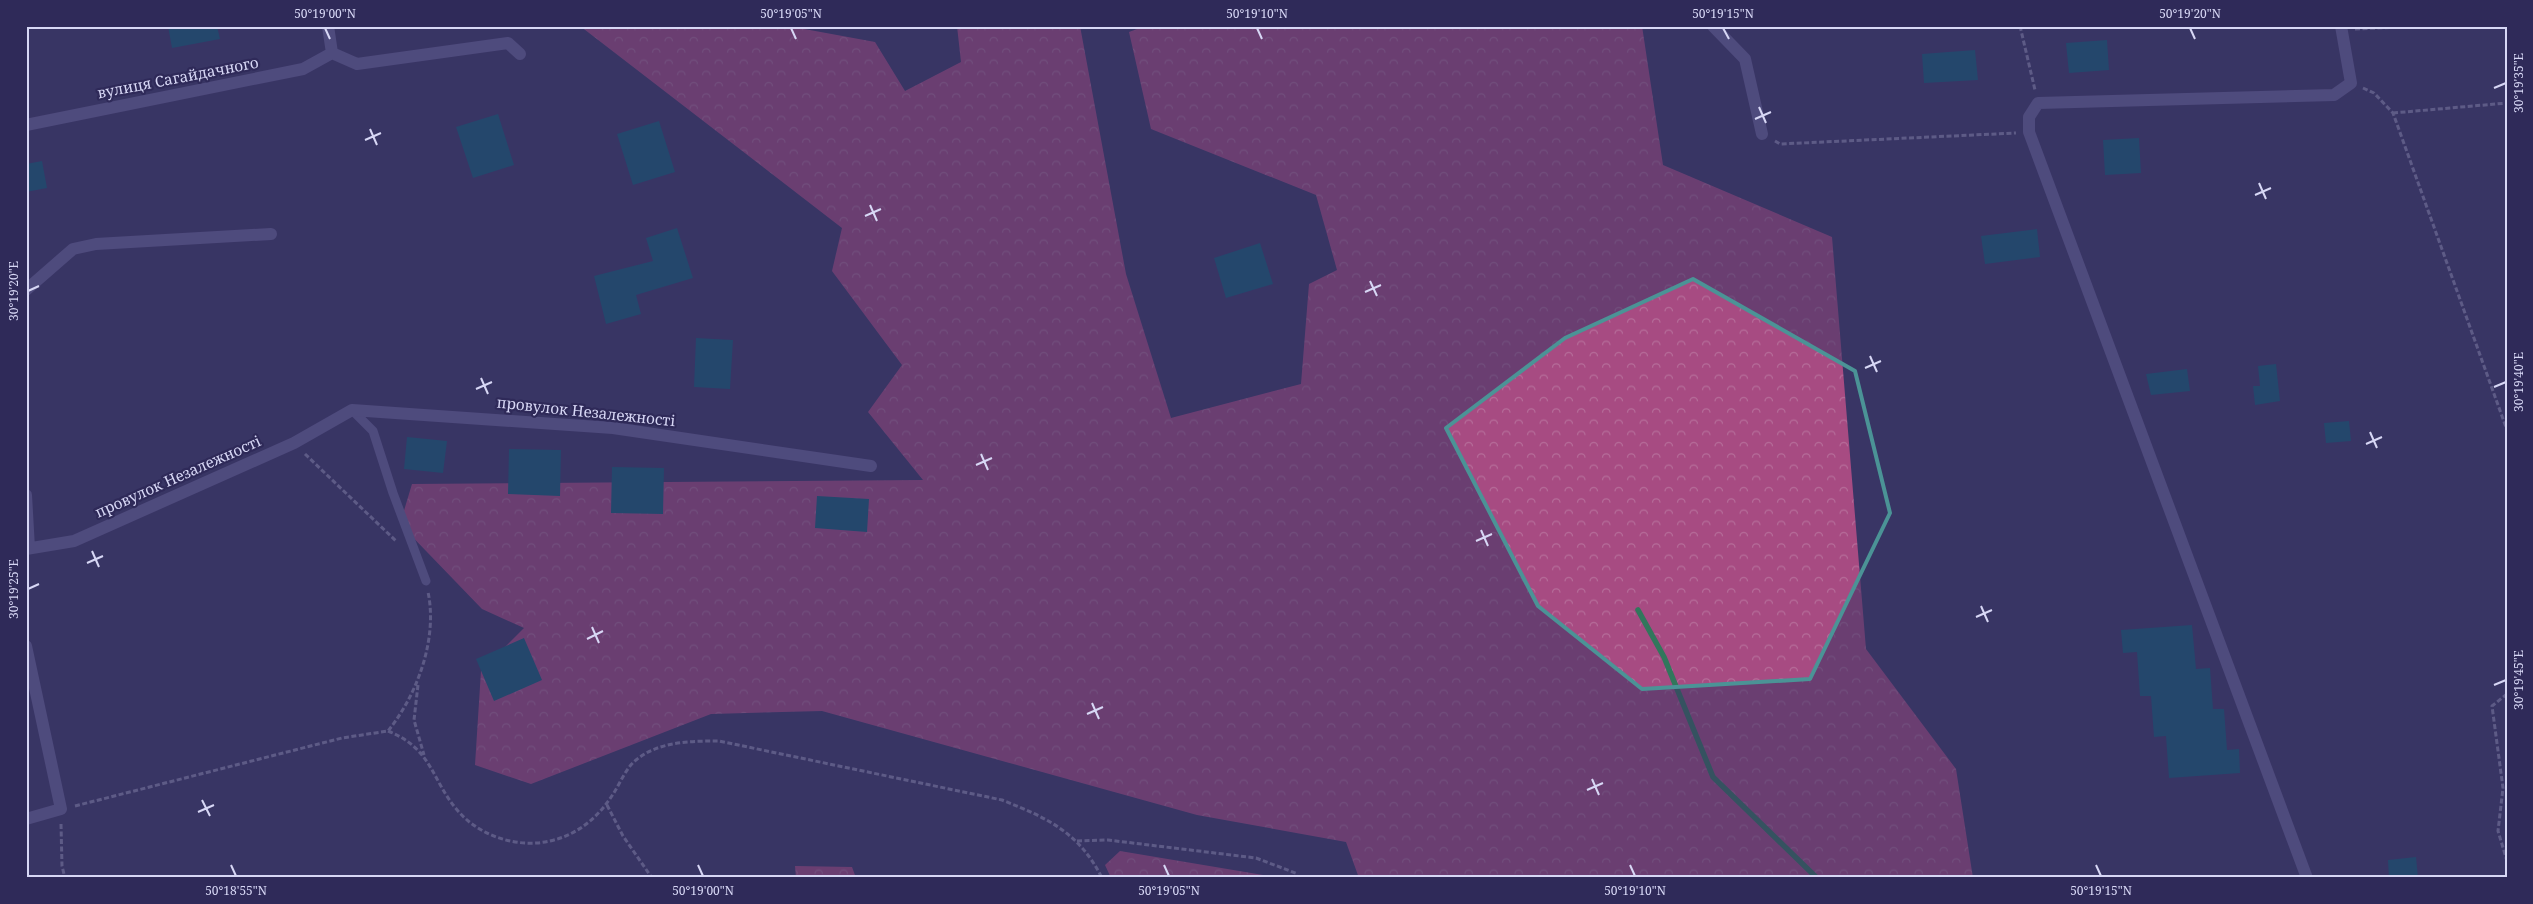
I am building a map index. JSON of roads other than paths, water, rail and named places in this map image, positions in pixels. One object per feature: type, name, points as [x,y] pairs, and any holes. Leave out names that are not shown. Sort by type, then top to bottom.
[{"type":"street","points":[[328,26],[332,53],[357,64],[508,43],[520,54]]},
{"type":"street","points":[[1713,26],[1745,59],[1762,134]]},
{"type":"street","points":[[2307,878],[2029,132],[2029,117],[2038,103],[2334,95],[2351,83],[2342,28]]},
{"type":"street","name":"вулиця Сагайдачного","points":[[26,125],[303,69],[332,53]]},
{"type":"street","points":[[26,290],[73,249],[96,244],[271,234]]},
{"type":"street","name":"провулок Незалежності","points":[[28,548],[74,540],[294,443],[352,410],[613,428],[871,466]]},
{"type":"street","points":[[26,495],[28,548]]},
{"type":"street","points":[[26,646],[61,810],[26,819]]},
{"type":"lane","points":[[352,410],[373,431],[393,493],[426,581]]},
{"type":"waterway","points":[[1638,610],[1664,657],[1713,777],[1817,878]]}]
